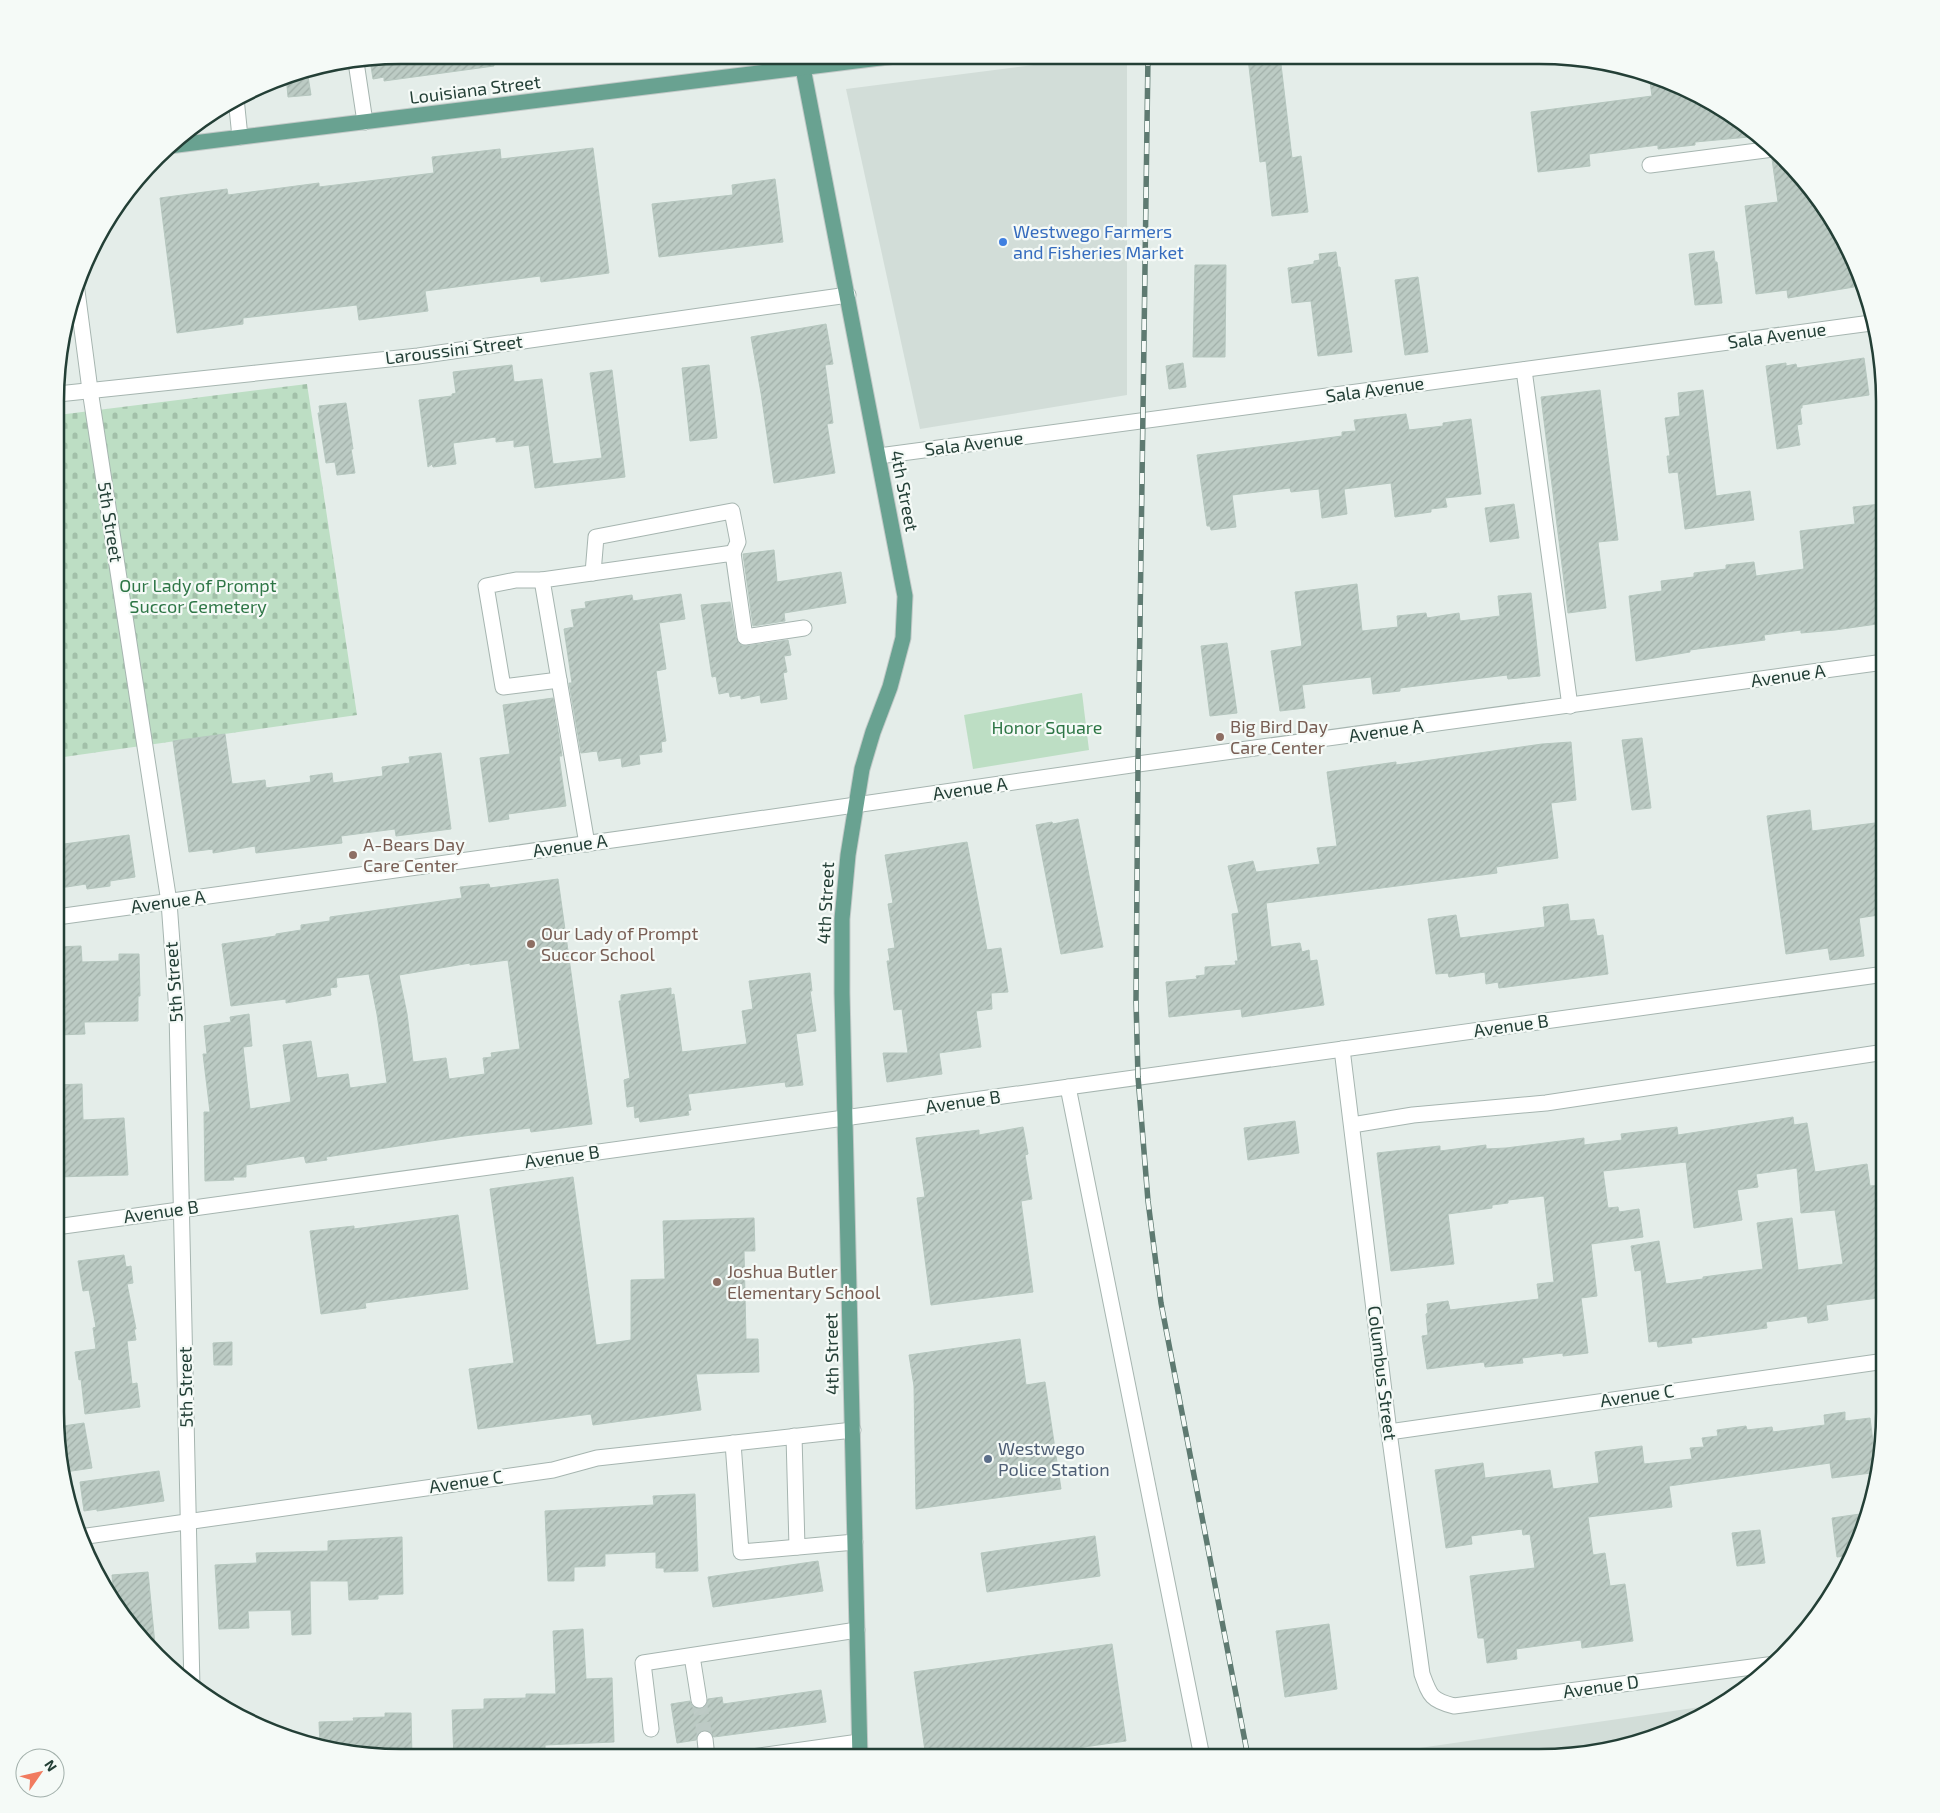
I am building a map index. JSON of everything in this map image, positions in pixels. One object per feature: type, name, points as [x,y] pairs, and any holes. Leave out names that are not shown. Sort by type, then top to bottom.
[{"type":"main road","name":"Louisiana Street","points":[[182,144],[366,122],[787,64]]},
{"type":"main road","name":"4th Street","points":[[802,64],[905,596],[903,638],[890,688],[873,732],[862,769],[848,855],[842,919],[860,1749]]},
{"type":"street","points":[[357,67],[366,122]]},
{"type":"street","points":[[237,107],[240,137]]},
{"type":"street","points":[[1650,165],[1765,150]]},
{"type":"street","name":"Laroussini Street","points":[[64,393],[418,356],[848,295]]},
{"type":"street","name":"5th Street","points":[[79,303],[90,390],[169,902],[176,1011],[182,1209],[192,1677]]},
{"type":"street","name":"Sala Avenue","points":[[879,456],[1867,324]]},
{"type":"street","points":[[1524,370],[1570,706]]},
{"type":"street","points":[[593,573],[596,537],[732,511],[738,542],[733,554],[745,637],[804,628]]},
{"type":"street","points":[[559,680],[503,687],[486,586],[516,580],[542,580],[733,554]]},
{"type":"street","points":[[542,580],[587,844]]},
{"type":"street","name":"Avenue A","points":[[64,916],[856,806],[1138,764],[1876,663]]},
{"type":"street","name":"Avenue B","points":[[64,1226],[1876,975]]},
{"type":"street","name":"Columbus Street","points":[[1342,1049],[1389,1432],[1422,1674],[1430,1695]]},
{"type":"street","points":[[1352,1125],[1413,1115],[1546,1103],[1876,1053]]},
{"type":"street","points":[[1068,1087],[1200,1749]]},
{"type":"street","name":"Avenue C","points":[[1389,1432],[1876,1362]]},
{"type":"street","name":"Avenue C","points":[[88,1537],[553,1470],[597,1458],[853,1430]]},
{"type":"street","points":[[794,1436],[797,1547]]},
{"type":"street","points":[[733,1443],[741,1552],[855,1542]]},
{"type":"street","points":[[651,1729],[643,1663],[857,1630]]},
{"type":"street","points":[[692,1656],[699,1700]]},
{"type":"street","name":"Avenue D","points":[[1430,1695],[1438,1702],[1454,1706],[1761,1666]]},
{"type":"street","points":[[705,1738],[706,1749]]},
{"type":"street","points":[[809,1749],[860,1742]]},
{"type":"shaded area","name":"Westwego Farmers and Fisheries Market","points":[[1041,64],[1127,64],[1127,395],[920,429],[846,89]]},
{"type":"shaded area","points":[[1703,1707],[1668,1724],[1605,1743],[1561,1749],[1413,1749]]},
{"type":"green space","name":"Our Lady of Prompt Succor Cemetery","points":[[307,384],[357,715],[64,757],[64,414]]},
{"type":"green space","name":"Honor Square","points":[[1082,693],[1089,750],[973,769],[964,715]]},
{"type":"building","points":[[379,64],[494,64],[494,66],[384,81],[384,77],[373,79],[371,65]]},
{"type":"building","points":[[1249,64],[1281,64],[1292,158],[1301,156],[1308,212],[1272,216],[1266,161],[1260,162]]},
{"type":"building","points":[[308,77],[311,95],[288,97],[287,84]]},
{"type":"building","points":[[1650,83],[1668,89],[1708,109],[1749,137],[1695,142],[1695,145],[1658,149],[1658,145],[1589,154],[1590,166],[1538,172],[1531,112],[1652,96]]},
{"type":"building","points":[[593,148],[609,273],[541,282],[540,276],[425,291],[428,311],[359,320],[357,305],[243,318],[243,324],[177,333],[160,198],[227,189],[228,195],[319,183],[319,187],[434,173],[432,157],[500,149],[501,159]]},
{"type":"building","points":[[1772,159],[1778,162],[1807,196],[1831,232],[1851,272],[1854,287],[1788,298],[1787,290],[1756,294],[1745,206],[1778,202]]},
{"type":"building","points":[[775,179],[783,242],[659,257],[652,204],[733,195],[732,185]]},
{"type":"building","points":[[1714,251],[1722,303],[1695,305],[1689,254]]},
{"type":"building","points":[[1336,252],[1338,267],[1340,267],[1352,352],[1318,356],[1311,301],[1292,303],[1288,268],[1314,264],[1314,261],[1320,260],[1319,254]]},
{"type":"building","points":[[1195,265],[1226,265],[1225,357],[1193,357]]},
{"type":"building","points":[[1418,277],[1428,352],[1405,355],[1395,280]]},
{"type":"building","points":[[826,324],[833,364],[825,365],[833,423],[827,424],[835,473],[774,483],[751,337]]},
{"type":"building","points":[[1864,358],[1869,395],[1802,405],[1802,408],[1800,408],[1802,424],[1797,425],[1800,445],[1777,449],[1766,366],[1786,363],[1786,366],[1796,364],[1797,368]]},
{"type":"building","points":[[1183,363],[1186,387],[1169,389],[1166,366]]},
{"type":"building","points":[[512,365],[514,382],[542,379],[553,464],[602,458],[590,373],[612,370],[625,477],[535,488],[529,445],[514,447],[514,440],[496,442],[496,437],[453,443],[456,464],[433,467],[432,464],[428,467],[419,400],[452,396],[452,394],[456,393],[453,372]]},
{"type":"building","points":[[709,365],[717,438],[690,441],[682,368]]},
{"type":"building","points":[[1600,390],[1618,540],[1598,542],[1606,608],[1568,613],[1541,397]]},
{"type":"building","points":[[1703,390],[1716,496],[1750,491],[1754,520],[1685,529],[1678,472],[1669,473],[1667,456],[1670,456],[1665,418],[1680,416],[1678,393]]},
{"type":"building","points":[[346,403],[355,473],[337,475],[335,462],[326,463],[318,413],[320,413],[319,406]]},
{"type":"building","points":[[1406,414],[1409,430],[1443,426],[1443,423],[1471,419],[1481,494],[1445,498],[1447,507],[1431,509],[1431,512],[1395,517],[1391,483],[1344,489],[1347,514],[1322,518],[1319,489],[1291,492],[1290,488],[1232,495],[1236,527],[1211,530],[1210,526],[1207,526],[1197,455],[1342,436],[1342,432],[1356,431],[1354,420]]},
{"type":"building","points":[[1514,504],[1519,538],[1490,542],[1485,508]]},
{"type":"building","points":[[1876,505],[1876,624],[1835,630],[1801,633],[1801,630],[1764,635],[1765,640],[1690,650],[1690,652],[1636,661],[1629,596],[1662,591],[1661,581],[1694,577],[1694,573],[1726,569],[1726,565],[1754,562],[1756,576],[1804,569],[1800,531],[1855,524],[1853,507]]},
{"type":"building","points":[[774,550],[777,582],[841,572],[846,603],[784,613],[785,621],[753,626],[743,554]]},
{"type":"building","points":[[1357,584],[1362,631],[1398,627],[1397,616],[1426,613],[1427,618],[1459,613],[1460,621],[1500,616],[1498,596],[1531,593],[1540,676],[1508,679],[1507,675],[1400,688],[1400,691],[1373,694],[1371,677],[1302,685],[1305,708],[1280,711],[1271,651],[1302,646],[1295,592]]},
{"type":"building","points":[[681,594],[685,619],[659,623],[666,669],[656,671],[666,741],[661,742],[662,752],[639,755],[640,764],[622,767],[621,758],[599,761],[597,751],[581,753],[569,683],[572,683],[564,629],[574,627],[571,610],[586,608],[585,602],[632,595],[633,601]]},
{"type":"building","points":[[730,602],[736,638],[741,645],[746,646],[788,640],[791,655],[784,656],[787,672],[783,673],[787,699],[761,703],[760,695],[741,699],[741,695],[730,697],[729,692],[719,694],[716,676],[712,677],[701,605]]},
{"type":"building","points":[[1227,643],[1237,713],[1210,716],[1201,646]]},
{"type":"building","points":[[553,698],[562,756],[559,756],[566,806],[508,814],[509,819],[489,822],[480,758],[510,754],[503,705]]},
{"type":"building","points":[[225,734],[232,784],[265,780],[266,788],[311,782],[310,776],[332,773],[333,783],[383,776],[382,767],[410,763],[409,757],[441,753],[451,829],[396,836],[395,829],[341,836],[342,843],[256,853],[255,846],[213,853],[213,849],[189,852],[173,741]]},
{"type":"building","points":[[1642,738],[1651,808],[1632,810],[1622,740]]},
{"type":"building","points":[[1571,742],[1576,800],[1551,803],[1558,858],[1496,867],[1497,873],[1266,903],[1271,947],[1300,943],[1302,952],[1309,950],[1310,961],[1317,960],[1324,1005],[1242,1017],[1241,1009],[1169,1017],[1166,982],[1197,979],[1196,976],[1205,975],[1205,967],[1236,965],[1235,961],[1238,961],[1232,914],[1239,913],[1228,866],[1253,861],[1256,872],[1320,864],[1317,848],[1337,846],[1327,772],[1396,762],[1396,765],[1542,744]]},
{"type":"building","points":[[1810,810],[1812,831],[1876,823],[1876,915],[1859,918],[1864,956],[1830,960],[1828,948],[1786,954],[1767,816]]},
{"type":"building","points":[[1078,819],[1103,947],[1061,954],[1036,825]]},
{"type":"building","points":[[129,835],[135,877],[110,881],[110,886],[87,889],[86,884],[64,887],[64,844]]},
{"type":"building","points":[[967,842],[987,950],[1001,948],[1008,992],[991,993],[992,1009],[976,1011],[981,1047],[939,1053],[942,1074],[887,1082],[883,1053],[908,1053],[902,1009],[894,1010],[887,961],[890,961],[888,949],[895,948],[888,904],[893,903],[885,855]]},
{"type":"building","points":[[558,879],[592,1124],[531,1132],[530,1128],[464,1136],[326,1157],[327,1160],[306,1163],[304,1156],[246,1165],[246,1177],[233,1177],[234,1180],[205,1181],[204,1112],[210,1112],[203,1054],[207,1054],[204,1026],[231,1022],[230,1017],[249,1014],[252,1046],[243,1047],[250,1109],[291,1102],[283,1045],[311,1041],[317,1078],[348,1074],[350,1088],[387,1083],[369,974],[336,978],[337,987],[330,988],[331,995],[286,1003],[286,999],[231,1006],[222,944],[276,936],[276,934],[301,930],[301,925],[330,921],[330,917],[462,898],[460,887],[489,884],[490,888]],"holes":[[[508,960],[520,1049],[491,1053],[492,1057],[483,1058],[485,1074],[449,1079],[446,1058],[413,1062],[407,1014],[399,975],[470,963],[470,965]]]},
{"type":"building","points":[[1568,904],[1570,921],[1594,919],[1597,936],[1603,935],[1608,974],[1499,988],[1498,982],[1486,984],[1485,972],[1449,977],[1448,973],[1436,974],[1428,919],[1456,915],[1460,938],[1545,927],[1543,907]]},
{"type":"building","points":[[81,946],[82,962],[119,961],[119,954],[139,954],[140,996],[138,996],[138,1021],[84,1022],[85,1034],[64,1035],[64,947]]},
{"type":"building","points":[[810,973],[812,991],[810,991],[816,1031],[796,1034],[803,1085],[786,1087],[785,1082],[688,1094],[691,1110],[688,1111],[689,1115],[640,1122],[639,1117],[635,1118],[634,1106],[627,1107],[624,1080],[630,1078],[619,1001],[621,1001],[621,995],[671,988],[671,995],[674,994],[682,1052],[747,1044],[742,1011],[753,1009],[749,981]]},
{"type":"building","points":[[82,1084],[83,1120],[124,1118],[128,1175],[64,1177],[64,1085]]},
{"type":"building","points":[[1793,1117],[1794,1125],[1807,1123],[1815,1172],[1867,1164],[1870,1186],[1876,1185],[1876,1298],[1826,1305],[1828,1320],[1808,1323],[1807,1316],[1766,1322],[1767,1328],[1691,1338],[1692,1343],[1658,1347],[1657,1341],[1649,1342],[1641,1270],[1635,1271],[1631,1246],[1659,1241],[1666,1284],[1763,1269],[1757,1223],[1792,1218],[1798,1270],[1843,1264],[1835,1210],[1801,1213],[1797,1168],[1756,1174],[1758,1187],[1737,1190],[1742,1220],[1694,1228],[1686,1162],[1603,1171],[1608,1208],[1618,1207],[1619,1212],[1639,1209],[1643,1237],[1591,1244],[1597,1296],[1581,1298],[1588,1353],[1563,1356],[1563,1353],[1522,1358],[1523,1363],[1485,1367],[1484,1362],[1427,1369],[1422,1336],[1428,1335],[1427,1304],[1448,1301],[1450,1310],[1539,1299],[1537,1284],[1554,1282],[1544,1196],[1508,1200],[1508,1203],[1492,1205],[1492,1208],[1448,1214],[1454,1264],[1391,1271],[1377,1153],[1440,1146],[1440,1151],[1486,1145],[1486,1149],[1506,1148],[1584,1138],[1584,1145],[1622,1140],[1621,1134],[1677,1127],[1678,1135]]},
{"type":"building","points":[[1295,1121],[1299,1153],[1248,1160],[1244,1128]]},
{"type":"building","points":[[1023,1127],[1028,1154],[1025,1155],[1032,1199],[1021,1201],[1033,1292],[931,1305],[917,1198],[925,1197],[916,1138],[979,1130],[979,1135]]},
{"type":"building","points":[[573,1177],[596,1345],[631,1340],[631,1280],[665,1279],[663,1221],[754,1218],[755,1251],[744,1251],[746,1339],[758,1339],[759,1372],[696,1374],[701,1410],[593,1425],[591,1414],[478,1429],[469,1369],[514,1363],[490,1189]]},
{"type":"building","points":[[458,1215],[468,1289],[365,1303],[366,1308],[321,1314],[310,1231],[354,1226],[354,1229]]},
{"type":"building","points":[[124,1255],[126,1267],[131,1266],[133,1283],[127,1284],[136,1329],[134,1329],[136,1340],[127,1341],[132,1384],[137,1383],[140,1407],[85,1414],[81,1379],[79,1380],[75,1352],[96,1349],[93,1328],[96,1327],[89,1290],[83,1291],[78,1261]]},
{"type":"building","points":[[1020,1339],[1026,1385],[1045,1382],[1061,1489],[916,1509],[914,1386],[909,1355]]},
{"type":"building","points":[[232,1342],[232,1365],[214,1365],[213,1343]]},
{"type":"building","points":[[1845,1412],[1845,1421],[1870,1418],[1874,1449],[1871,1473],[1832,1478],[1830,1463],[1669,1486],[1672,1507],[1588,1517],[1593,1555],[1605,1553],[1610,1586],[1625,1584],[1633,1641],[1582,1648],[1581,1640],[1516,1649],[1517,1659],[1487,1663],[1484,1638],[1478,1638],[1470,1576],[1535,1568],[1530,1534],[1523,1535],[1522,1529],[1471,1536],[1472,1544],[1446,1548],[1435,1470],[1483,1463],[1485,1478],[1550,1470],[1553,1489],[1599,1483],[1595,1452],[1642,1446],[1644,1464],[1692,1459],[1690,1448],[1704,1447],[1702,1438],[1718,1436],[1717,1430],[1746,1426],[1747,1430],[1772,1427],[1773,1432],[1825,1425],[1824,1415]]},
{"type":"building","points":[[84,1423],[92,1468],[69,1471],[64,1426]]},
{"type":"building","points":[[159,1471],[164,1501],[97,1511],[97,1509],[84,1511],[80,1482]]},
{"type":"building","points":[[695,1494],[698,1571],[664,1572],[664,1568],[656,1568],[656,1552],[605,1554],[605,1566],[574,1567],[574,1581],[548,1581],[545,1511],[654,1505],[653,1496]]},
{"type":"building","points":[[1860,1514],[1843,1556],[1837,1557],[1832,1518]]},
{"type":"building","points":[[1760,1530],[1765,1563],[1737,1566],[1732,1533]]},
{"type":"building","points":[[1095,1536],[1100,1576],[987,1592],[981,1553]]},
{"type":"building","points":[[402,1537],[403,1594],[378,1595],[378,1599],[349,1600],[348,1581],[310,1581],[311,1634],[292,1635],[291,1610],[248,1611],[249,1628],[219,1629],[215,1565],[257,1563],[256,1553],[328,1551],[328,1541]]},
{"type":"building","points":[[818,1561],[823,1591],[713,1607],[708,1577]]},
{"type":"building","points":[[148,1572],[155,1643],[133,1617],[113,1587],[112,1575]]},
{"type":"building","points":[[1329,1624],[1337,1689],[1285,1697],[1276,1631]]},
{"type":"building","points":[[583,1629],[586,1679],[612,1678],[614,1742],[545,1745],[545,1749],[454,1749],[452,1710],[484,1709],[484,1699],[526,1698],[526,1694],[556,1694],[553,1631]]},
{"type":"building","points":[[1112,1644],[1126,1741],[1070,1749],[925,1749],[914,1672]]},
{"type":"building","points":[[821,1690],[826,1722],[714,1737],[709,1731],[704,1730],[697,1735],[696,1740],[677,1743],[671,1704],[690,1701],[692,1706],[700,1709],[705,1707],[708,1699],[722,1697],[723,1704]]},
{"type":"building","points":[[385,1713],[411,1713],[412,1749],[379,1749],[320,1739],[319,1722],[354,1721],[353,1718],[385,1717]]},
{"type":"tunnel","points":[[699,1700],[705,1739]]},
{"type":"railway","points":[[1148,64],[1138,764],[1136,1000],[1138,1077],[1148,1201],[1161,1303],[1246,1749]]},
{"type":"place","name":"Westwego Farmers and Fisheries Market","points":[[1003,242]]},
{"type":"place","name":"Big Bird Day Care Center","points":[[1220,737]]},
{"type":"place","name":"A-Bears Day Care Center","points":[[353,855]]},
{"type":"place","name":"Our Lady of Prompt Succor School","points":[[531,944]]},
{"type":"place","name":"Joshua Butler Elementary School","points":[[717,1282]]},
{"type":"place","name":"Westwego Police Station","points":[[988,1459]]}]
